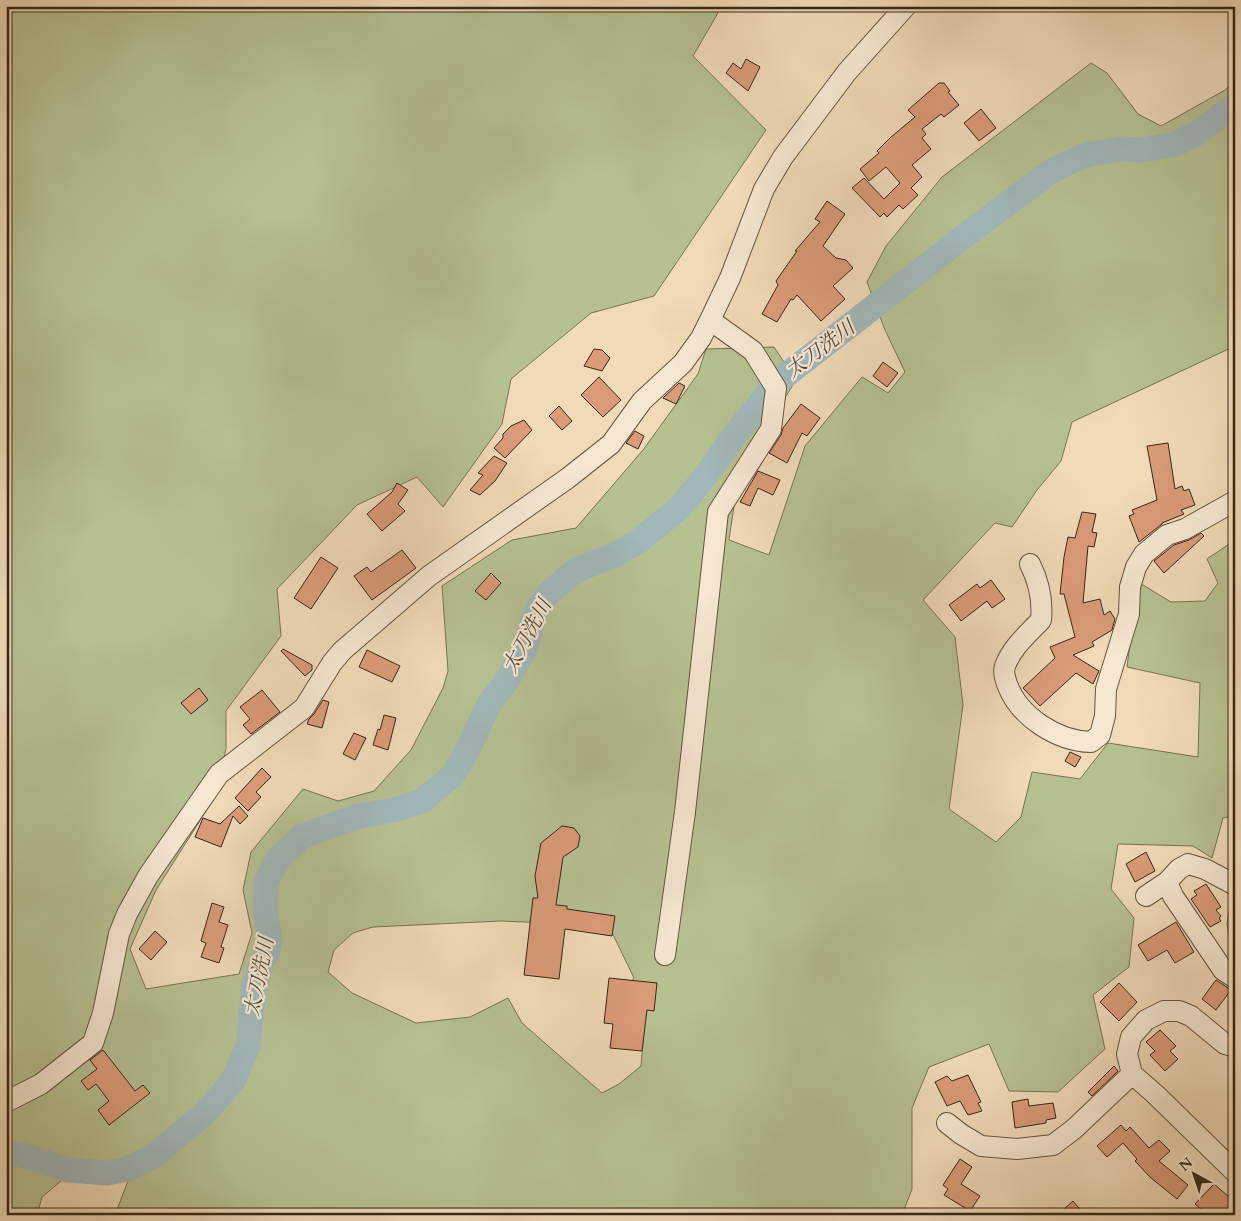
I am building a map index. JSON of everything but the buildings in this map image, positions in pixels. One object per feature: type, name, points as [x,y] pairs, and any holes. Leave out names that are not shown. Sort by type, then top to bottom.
[{"type":"street","points":[[6,1102],[41,1084],[93,1043],[103,1013],[119,934],[127,914],[148,876],[219,774],[304,708],[332,663],[342,651],[429,576],[568,478],[611,444],[642,401],[683,363],[701,338],[710,320],[730,278],[764,189],[782,157],[848,72],[906,6]]},
{"type":"street","points":[[664,955],[685,812],[718,512],[771,430],[776,388],[753,351],[710,320]]},
{"type":"street","points":[[1030,564],[1041,594],[1041,620],[1013,651],[1004,667],[1004,677],[1019,706],[1036,722],[1061,736],[1077,742],[1091,742],[1100,735],[1104,716],[1106,689],[1129,614],[1130,587],[1136,567],[1144,554],[1168,535],[1185,529],[1235,501]]},
{"type":"street","points":[[1146,896],[1167,882],[1179,869],[1188,864],[1205,869],[1235,884]]},
{"type":"street","points":[[1167,882],[1173,896],[1223,970],[1235,978]]},
{"type":"street","points":[[1235,1047],[1224,1044],[1191,1016],[1179,1010],[1164,1011],[1146,1020],[1131,1037],[1127,1054],[1132,1074],[1235,1172]]},
{"type":"street","points":[[947,1122],[961,1134],[981,1146],[1017,1149],[1053,1146],[1074,1129],[1132,1074]]},
{"type":"green space","points":[[6,6],[722,6],[693,56],[766,130],[654,296],[591,313],[511,379],[502,424],[443,507],[417,477],[357,505],[277,589],[281,636],[226,711],[226,749],[215,797],[156,890],[130,949],[146,989],[239,974],[252,933],[243,890],[251,852],[303,789],[338,801],[374,791],[411,750],[443,688],[448,671],[442,586],[512,540],[576,528],[643,450],[698,374],[706,349],[774,347],[796,380],[753,450],[736,493],[729,540],[769,555],[805,446],[862,377],[888,393],[905,372],[885,330],[867,282],[886,246],[942,177],[1091,63],[1107,73],[1138,114],[1161,126],[1225,90],[1235,80],[1235,346],[1072,422],[1061,461],[1037,490],[1012,527],[995,523],[923,600],[955,637],[963,705],[949,809],[996,842],[1021,817],[1032,772],[1080,779],[1108,743],[1198,757],[1200,683],[1127,667],[1138,582],[1171,602],[1205,601],[1218,583],[1207,559],[1235,540],[1235,816],[1223,818],[1212,858],[1193,846],[1118,844],[1111,889],[1134,918],[1129,967],[1093,995],[1105,1049],[1058,1092],[1009,1091],[989,1044],[929,1067],[912,1108],[912,1189],[902,1215],[115,1215],[128,1181],[84,1172],[61,1181],[42,1197],[37,1215],[6,1215]],"holes":[[[605,918],[634,978],[619,999],[644,1030],[641,1066],[619,1084],[602,1093],[522,1023],[508,998],[470,1017],[416,1023],[352,993],[328,972],[334,950],[353,933],[373,927],[501,921],[546,923]]]},
{"type":"green space","points":[[1231,898],[1235,900],[1235,970],[1227,924]]},
{"type":"waterway","name":"太刀洗川","points":[[6,1155],[19,1154],[68,1170],[107,1173],[128,1169],[154,1156],[206,1112],[233,1081],[248,1046],[254,986],[262,962],[267,954],[270,940],[265,909],[266,881],[279,858],[301,837],[355,817],[398,809],[422,801],[453,775],[467,751],[490,702],[506,682],[525,649],[536,611],[549,593],[576,570],[613,556],[639,541],[679,508],[776,383],[975,228],[1053,170],[1088,154],[1121,149],[1142,150],[1173,145],[1196,134],[1235,105]]}]
